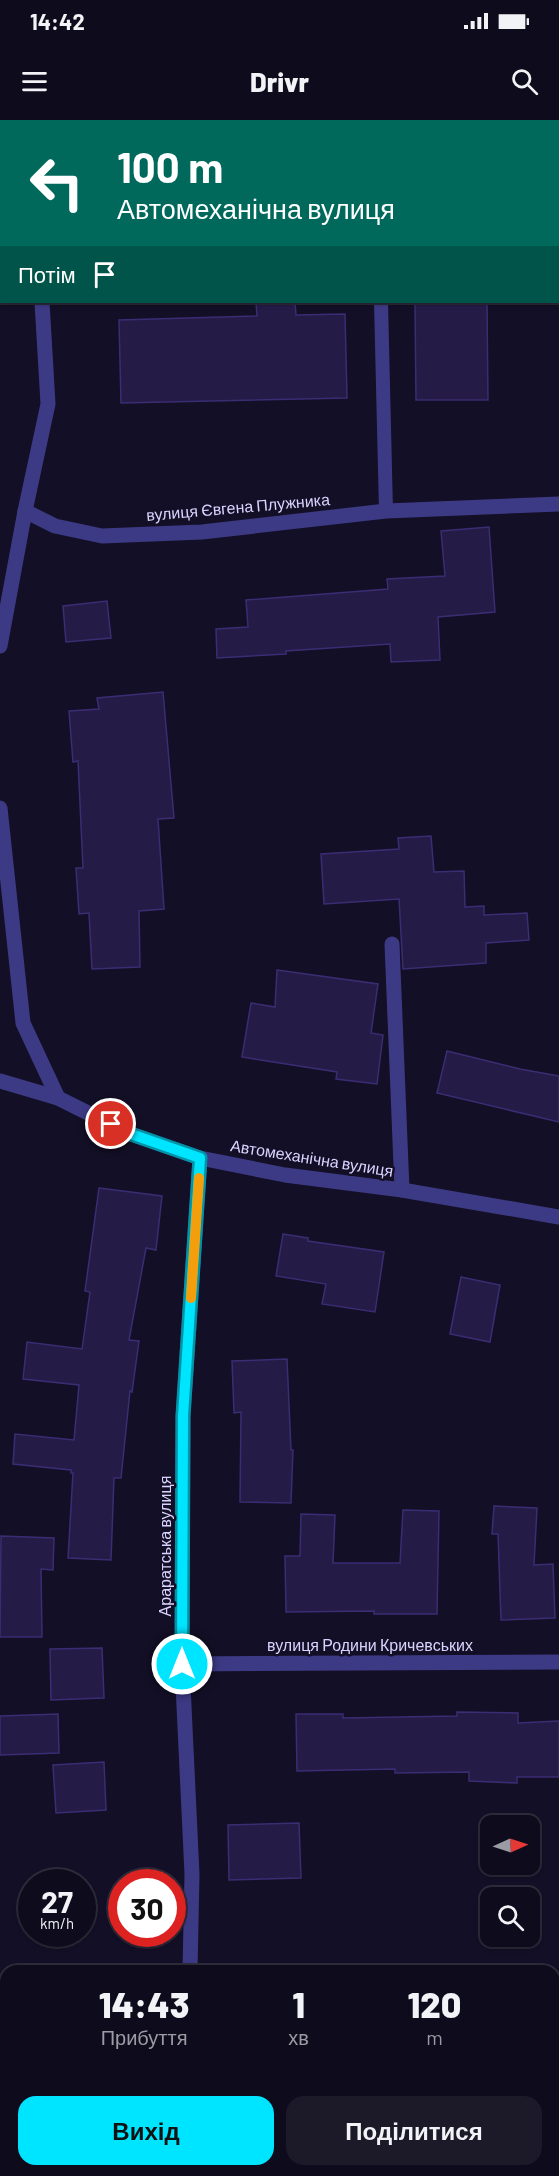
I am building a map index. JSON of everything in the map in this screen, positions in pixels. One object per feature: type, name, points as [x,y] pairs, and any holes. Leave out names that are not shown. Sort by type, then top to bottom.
[{"type":"street","points":[[0,646],[48,404],[42,303]]},
{"type":"street","name":"вулиця Євгена Плужника","points":[[25,511],[55,526],[102,536],[202,532],[386,511],[559,504]]},
{"type":"street","points":[[0,808],[23,1023],[58,1098]]},
{"type":"street","points":[[392,944],[402,1190]]},
{"type":"street","name":"Автомеханічна вулиця","points":[[0,1081],[58,1098],[128,1133],[200,1158],[285,1175],[402,1190],[559,1217]]},
{"type":"street","name":"Араратська вулиця","points":[[190,1965],[192,1874],[182,1664],[183,1416],[200,1158]]},
{"type":"street","name":"вулиця Родини Кричевських","points":[[182,1664],[559,1662]]},
{"type":"lane","points":[[381,303],[386,511]]},
{"type":"building","points":[[256,303],[295,303],[296,315],[345,314],[347,398],[121,403],[119,320],[257,316]]},
{"type":"building","points":[[415,303],[487,303],[488,400],[416,400]]},
{"type":"building","points":[[489,527],[495,612],[438,617],[440,660],[391,662],[390,644],[217,658],[216,629],[248,627],[246,600],[388,589],[387,579],[445,576],[441,531]]},
{"type":"building","points":[[107,601],[111,638],[66,642],[63,606]]},
{"type":"building","points":[[163,692],[174,818],[158,819],[164,909],[139,911],[140,967],[92,969],[89,913],[79,914],[76,868],[83,868],[78,761],[73,762],[69,711],[99,709],[97,698]]},
{"type":"building","points":[[431,836],[434,872],[464,871],[465,907],[484,906],[484,915],[527,913],[529,940],[486,943],[486,963],[403,969],[399,899],[324,904],[321,854],[399,849],[398,838]]},
{"type":"building","points":[[277,970],[378,984],[371,1033],[383,1035],[377,1084],[336,1079],[337,1072],[242,1057],[251,1003],[275,1007]]},
{"type":"building","points":[[447,1051],[559,1076],[559,1122],[437,1093]]},
{"type":"building","points":[[99,1188],[162,1196],[156,1250],[146,1248],[129,1340],[139,1341],[132,1392],[130,1391],[121,1478],[114,1478],[111,1560],[68,1558],[73,1473],[71,1470],[13,1464],[15,1434],[74,1440],[79,1385],[23,1379],[27,1342],[82,1349],[90,1292],[85,1291]]},
{"type":"building","points":[[283,1234],[308,1238],[308,1241],[384,1252],[375,1312],[322,1304],[326,1284],[276,1276]]},
{"type":"building","points":[[461,1277],[500,1285],[490,1342],[450,1334]]},
{"type":"building","points":[[287,1359],[291,1450],[293,1450],[291,1503],[240,1502],[241,1412],[234,1413],[232,1361]]},
{"type":"building","points":[[494,1506],[537,1508],[534,1565],[553,1564],[555,1618],[501,1620],[498,1534],[492,1534]]},
{"type":"building","points":[[403,1510],[439,1511],[437,1614],[374,1614],[374,1611],[286,1612],[285,1556],[300,1556],[301,1514],[335,1515],[333,1563],[400,1563]]},
{"type":"building","points":[[1,1536],[54,1538],[53,1570],[41,1569],[42,1637],[0,1637]]},
{"type":"building","points":[[102,1648],[104,1698],[51,1700],[50,1649]]},
{"type":"building","points":[[457,1712],[518,1713],[518,1723],[559,1721],[559,1777],[517,1777],[517,1783],[469,1781],[469,1772],[395,1773],[395,1769],[297,1771],[296,1714],[343,1714],[343,1718],[457,1716]]},
{"type":"building","points":[[58,1714],[59,1753],[0,1755],[0,1716]]},
{"type":"building","points":[[104,1762],[106,1810],[56,1813],[53,1765]]},
{"type":"building","points":[[299,1823],[301,1878],[229,1880],[228,1825]]},
{"type":"slow traffic","points":[[191,1298],[199,1178]]},
{"type":"route","points":[[111,1124],[128,1133],[200,1158],[183,1416],[182,1664]]}]
